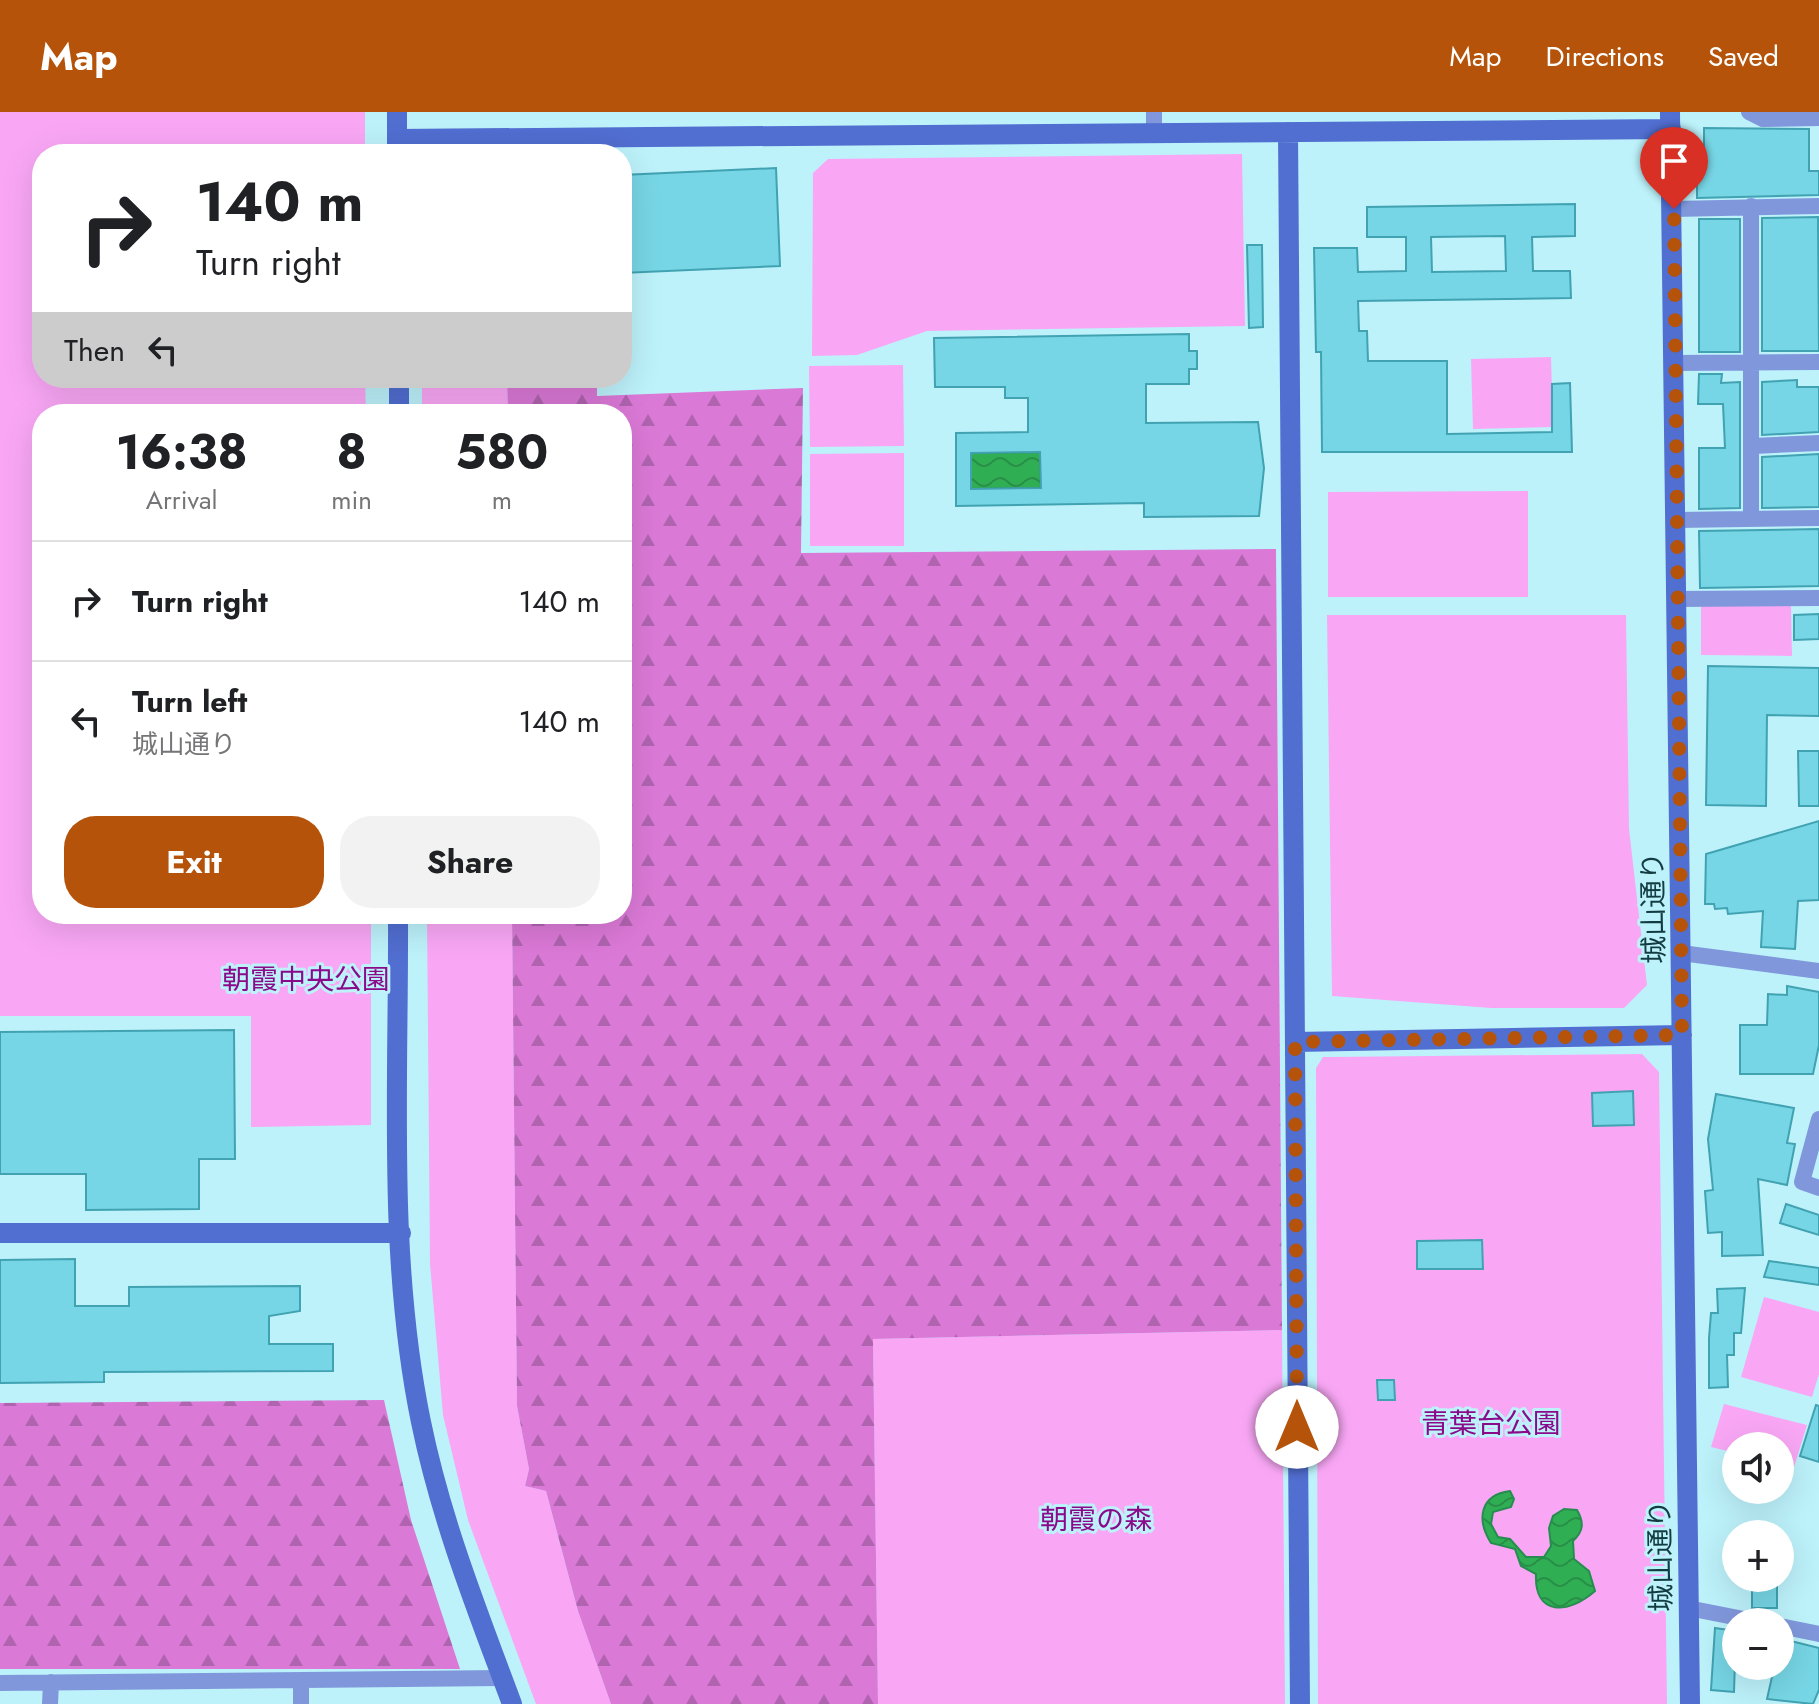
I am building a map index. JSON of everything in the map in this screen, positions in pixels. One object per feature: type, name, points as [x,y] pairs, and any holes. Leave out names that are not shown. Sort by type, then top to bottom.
[{"type":"street","points":[[397,112],[397,144]]},
{"type":"street","points":[[1749,112],[1763,119],[1819,118]]},
{"type":"street","points":[[460,144],[1154,122],[1288,132],[1671,120]]},
{"type":"street","name":"城山通り","points":[[1671,120],[1690,1704]]},
{"type":"street","points":[[1288,132],[1300,1704]]},
{"type":"street","points":[[1751,206],[1751,518]]},
{"type":"street","points":[[1674,209],[1819,206]]},
{"type":"street","points":[[1676,363],[1819,362]]},
{"type":"street","points":[[1753,446],[1819,443]]},
{"type":"street","points":[[1677,520],[1819,518]]},
{"type":"street","points":[[1677,599],[1819,598]]},
{"type":"street","points":[[398,924],[401,1233],[406,1329],[424,1435],[444,1522],[512,1704]]},
{"type":"street","points":[[1681,953],[1819,971]]},
{"type":"street","points":[[1295,1042],[1682,1035]]},
{"type":"street","points":[[1819,1119],[1802,1182],[1819,1188]]},
{"type":"street","points":[[0,1233],[401,1233]]},
{"type":"street","points":[[1688,1608],[1722,1615]]},
{"type":"street","points":[[1794,1629],[1819,1634]]},
{"type":"street","points":[[0,1683],[502,1678]]},
{"type":"street","points":[[301,1680],[301,1704]]},
{"type":"street","points":[[50,1704],[51,1682]]},
{"type":"green space","name":"朝霞中央公園","points":[[0,112],[365,112],[365,144],[32,144],[32,388],[365,388],[366,404],[32,404],[32,924],[371,924],[371,1125],[251,1127],[251,1016],[0,1016]]},
{"type":"green space","points":[[1242,154],[1245,326],[927,331],[857,355],[812,356],[813,173],[828,159]]},
{"type":"green space","points":[[1551,357],[1553,427],[1473,429],[1471,359]]},
{"type":"green space","points":[[903,365],[904,446],[810,447],[809,366]]},
{"type":"green space","points":[[422,388],[507,388],[508,404],[422,404]]},
{"type":"green space","points":[[507,388],[597,388],[597,396],[803,388],[801,553],[1276,549],[1282,1330],[873,1339],[878,1704],[611,1704],[578,1611],[546,1491],[525,1486],[529,1469],[517,1406],[512,924],[632,924],[632,404],[508,404]]},
{"type":"green space","points":[[904,453],[904,546],[810,546],[810,454]]},
{"type":"green space","points":[[1528,491],[1528,597],[1328,597],[1328,492]]},
{"type":"green space","points":[[1701,605],[1791,605],[1792,656],[1701,655]]},
{"type":"green space","points":[[1327,615],[1626,615],[1629,829],[1647,985],[1624,1008],[1491,1008],[1332,996]]},
{"type":"green space","points":[[427,924],[512,924],[517,1406],[529,1469],[525,1486],[546,1491],[578,1611],[611,1704],[536,1704],[468,1520],[443,1415],[430,1264]]},
{"type":"green space","name":"青葉台公園","points":[[1642,1054],[1659,1072],[1667,1704],[1318,1704],[1316,1068],[1323,1057]]},
{"type":"green space","points":[[1764,1297],[1819,1312],[1819,1374],[1812,1397],[1741,1377]]},
{"type":"green space","name":"朝霞の森","points":[[1282,1330],[1285,1704],[878,1704],[873,1339]]},
{"type":"green space","points":[[384,1400],[411,1520],[460,1669],[0,1669],[0,1403]]},
{"type":"green space","points":[[1724,1404],[1807,1425],[1794,1467],[1794,1432],[1722,1432],[1722,1450],[1711,1447]]},
{"type":"water","points":[[1040,452],[1041,488],[971,489],[971,453]]},
{"type":"water","points":[[1510,1491],[1514,1499],[1511,1507],[1493,1512],[1491,1524],[1498,1537],[1510,1539],[1526,1557],[1544,1557],[1551,1546],[1549,1528],[1553,1516],[1564,1509],[1577,1510],[1582,1526],[1573,1541],[1574,1559],[1589,1571],[1595,1591],[1585,1599],[1564,1607],[1547,1604],[1537,1588],[1536,1574],[1521,1566],[1515,1549],[1491,1543],[1483,1525],[1484,1510],[1492,1497]]},
{"type":"building","points":[[1704,128],[1809,129],[1809,171],[1819,171],[1819,195],[1697,198],[1697,170],[1704,169]]},
{"type":"building","points":[[776,168],[780,266],[632,273],[632,175]]},
{"type":"building","points":[[1575,204],[1575,236],[1532,237],[1533,271],[1570,271],[1571,298],[1358,301],[1359,331],[1367,331],[1368,361],[1447,361],[1447,434],[1552,432],[1552,384],[1570,383],[1572,452],[1322,452],[1321,352],[1316,352],[1314,248],[1357,248],[1358,272],[1406,271],[1406,237],[1367,237],[1367,207]],"holes":[[[1505,236],[1506,271],[1432,272],[1431,237]]]},
{"type":"building","points":[[1818,217],[1819,351],[1762,351],[1762,218]]},
{"type":"building","points":[[1699,219],[1740,219],[1740,352],[1699,352]]},
{"type":"building","points":[[1247,245],[1262,245],[1263,327],[1249,328]]},
{"type":"building","points":[[1189,334],[1189,351],[1197,351],[1197,369],[1189,369],[1189,384],[1146,384],[1146,423],[1258,422],[1264,468],[1259,516],[1144,517],[1144,503],[956,506],[956,433],[1028,432],[1028,398],[1005,398],[1005,387],[935,387],[934,338]],"holes":[[[1040,452],[1041,488],[971,489],[971,453]]]},
{"type":"building","points":[[1699,374],[1722,374],[1721,383],[1740,382],[1740,508],[1699,509],[1699,448],[1725,448],[1723,404],[1698,404]]},
{"type":"building","points":[[1797,380],[1797,387],[1819,387],[1819,432],[1762,435],[1762,382]]},
{"type":"building","points":[[1819,454],[1819,507],[1762,508],[1762,457]]},
{"type":"building","points":[[1819,529],[1819,586],[1700,588],[1699,531]]},
{"type":"building","points":[[1819,614],[1819,639],[1794,640],[1794,615]]},
{"type":"building","points":[[1708,666],[1819,668],[1819,716],[1767,715],[1766,806],[1706,805]]},
{"type":"building","points":[[1798,751],[1819,751],[1819,806],[1799,806]]},
{"type":"building","points":[[1819,821],[1819,900],[1798,901],[1795,949],[1761,947],[1763,911],[1728,914],[1727,908],[1715,909],[1714,904],[1705,904],[1706,854]]},
{"type":"building","points":[[1787,986],[1819,992],[1819,1045],[1813,1074],[1740,1074],[1740,1025],[1767,1025],[1768,994],[1787,995]]},
{"type":"building","points":[[234,1030],[235,1159],[199,1159],[199,1209],[86,1210],[86,1174],[0,1174],[0,1032]]},
{"type":"building","points":[[1633,1091],[1634,1125],[1593,1126],[1592,1093]]},
{"type":"building","points":[[1716,1094],[1794,1108],[1787,1143],[1795,1144],[1787,1185],[1758,1179],[1763,1255],[1722,1256],[1722,1232],[1708,1233],[1705,1191],[1713,1190],[1708,1139]]},
{"type":"building","points":[[1786,1204],[1819,1215],[1819,1235],[1780,1223]]},
{"type":"building","points":[[1482,1240],[1483,1269],[1417,1269],[1417,1241]]},
{"type":"building","points":[[75,1259],[75,1306],[129,1306],[129,1287],[300,1286],[300,1311],[269,1316],[269,1344],[333,1344],[333,1371],[104,1372],[104,1382],[0,1383],[0,1260]]},
{"type":"building","points":[[1769,1261],[1819,1268],[1819,1285],[1764,1277]]},
{"type":"building","points":[[1745,1288],[1741,1333],[1734,1333],[1734,1355],[1727,1355],[1728,1387],[1709,1388],[1711,1313],[1718,1313],[1717,1289]]},
{"type":"building","points":[[1377,1380],[1394,1380],[1395,1400],[1378,1400]]},
{"type":"building","points":[[1816,1405],[1819,1406],[1819,1462],[1800,1456]]},
{"type":"building","points":[[1752,1592],[1777,1592],[1777,1608],[1752,1608]]},
{"type":"building","points":[[1715,1628],[1722,1629],[1722,1680],[1734,1680],[1734,1692],[1711,1690]]},
{"type":"building","points":[[1794,1642],[1819,1648],[1819,1690],[1813,1704],[1767,1699],[1771,1680],[1794,1680]]},
{"type":"route","points":[[1297,1427],[1295,1042],[1682,1035],[1674,209]]}]
